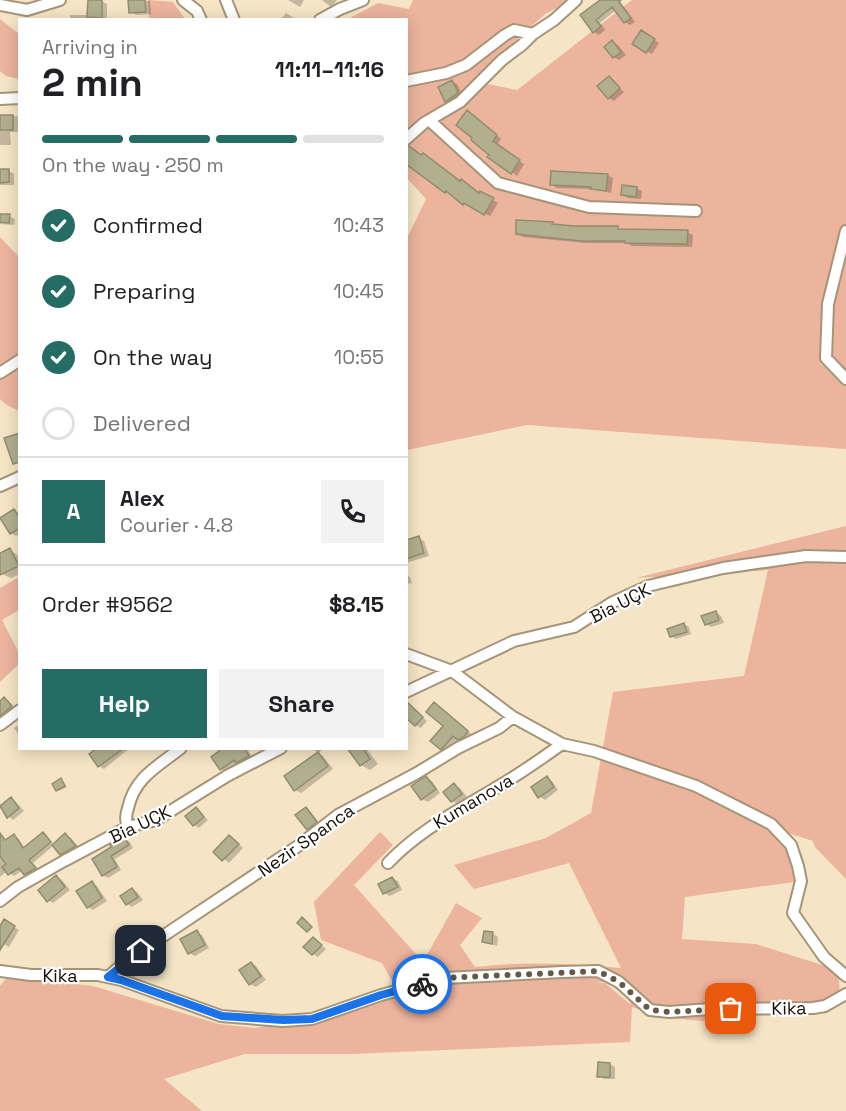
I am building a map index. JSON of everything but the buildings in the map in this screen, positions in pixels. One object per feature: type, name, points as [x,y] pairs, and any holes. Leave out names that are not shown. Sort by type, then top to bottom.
[{"type":"street","points":[[0,5],[27,10],[60,0]]},
{"type":"street","points":[[183,0],[197,11],[200,18]]},
{"type":"street","points":[[226,0],[233,18]]},
{"type":"street","points":[[324,18],[363,0]]},
{"type":"street","points":[[408,136],[429,120],[460,102],[502,60],[576,0]]},
{"type":"street","points":[[408,81],[446,73],[466,65],[514,30],[533,34]]},
{"type":"street","points":[[0,99],[18,98]]},
{"type":"street","points":[[429,120],[498,183],[589,207],[696,211]]},
{"type":"street","points":[[846,231],[828,303],[826,358],[846,379]]},
{"type":"street","points":[[0,373],[18,361]]},
{"type":"street","points":[[0,486],[18,478]]},
{"type":"street","name":"Bia UÇK","points":[[408,691],[514,641],[574,627],[613,602],[648,586],[723,568],[806,556],[846,557]]},
{"type":"street","points":[[408,655],[452,671],[513,717],[562,744],[594,751],[696,786],[778,829],[791,845],[801,881],[793,913],[824,957],[846,976]]},
{"type":"street","points":[[0,725],[18,712]]},
{"type":"street","name":"Nezir Spanca","points":[[108,977],[134,956],[298,846],[338,815],[417,773],[458,748],[499,728],[513,717]]},
{"type":"street","name":"Kumanova","points":[[388,863],[405,845],[442,818],[498,786],[562,744]]},
{"type":"street","points":[[128,827],[126,821],[129,805],[138,782],[178,750]]},
{"type":"street","name":"Bia UÇK","points":[[0,901],[18,887],[128,827],[156,820],[227,776],[277,750]]},
{"type":"street","name":"Kika","points":[[0,971],[31,975],[108,977],[222,1016],[283,1020],[312,1019],[381,995],[444,978],[562,972],[598,971],[619,982],[650,1010],[669,1012],[710,1009],[813,1008],[825,1006],[846,994]]},
{"type":"shaded area","points":[[148,0],[173,2],[184,18],[149,18]]},
{"type":"shaded area","points":[[413,0],[572,0],[545,14],[472,81],[517,90],[632,0],[846,0],[846,449],[527,425],[408,450],[408,236],[426,199],[408,179],[408,18],[350,18],[378,3],[409,9]]},
{"type":"shaded area","points":[[0,19],[18,33],[18,79],[6,76],[0,71]]},
{"type":"shaded area","points":[[0,237],[18,256],[18,410],[0,399]]},
{"type":"shaded area","points":[[846,526],[846,879],[815,847],[813,841],[779,830],[801,881],[685,897],[682,939],[756,944],[838,970],[840,993],[809,1009],[703,1021],[666,1018],[632,1007],[630,1042],[352,1054],[245,1054],[164,1079],[202,1111],[0,1111],[0,986],[8,976],[93,986],[219,1024],[255,1028],[312,1019],[320,1023],[400,995],[382,963],[321,940],[314,902],[380,832],[393,845],[354,885],[423,962],[456,903],[482,918],[460,945],[475,967],[566,964],[621,968],[569,863],[474,889],[454,865],[546,838],[591,813],[613,692],[744,676],[768,570],[636,578]],"holes":[[[594,982],[619,982],[631,1005],[605,983]]]},
{"type":"shaded area","points":[[18,578],[18,611],[2,620],[18,651],[18,665],[0,682],[0,588]]},
{"type":"way so far","points":[[422,984],[444,978],[598,971],[619,982],[650,1010],[669,1012],[731,1009]]},
{"type":"route","points":[[141,951],[108,977],[222,1016],[283,1020],[312,1019],[381,995],[422,984]]}]
